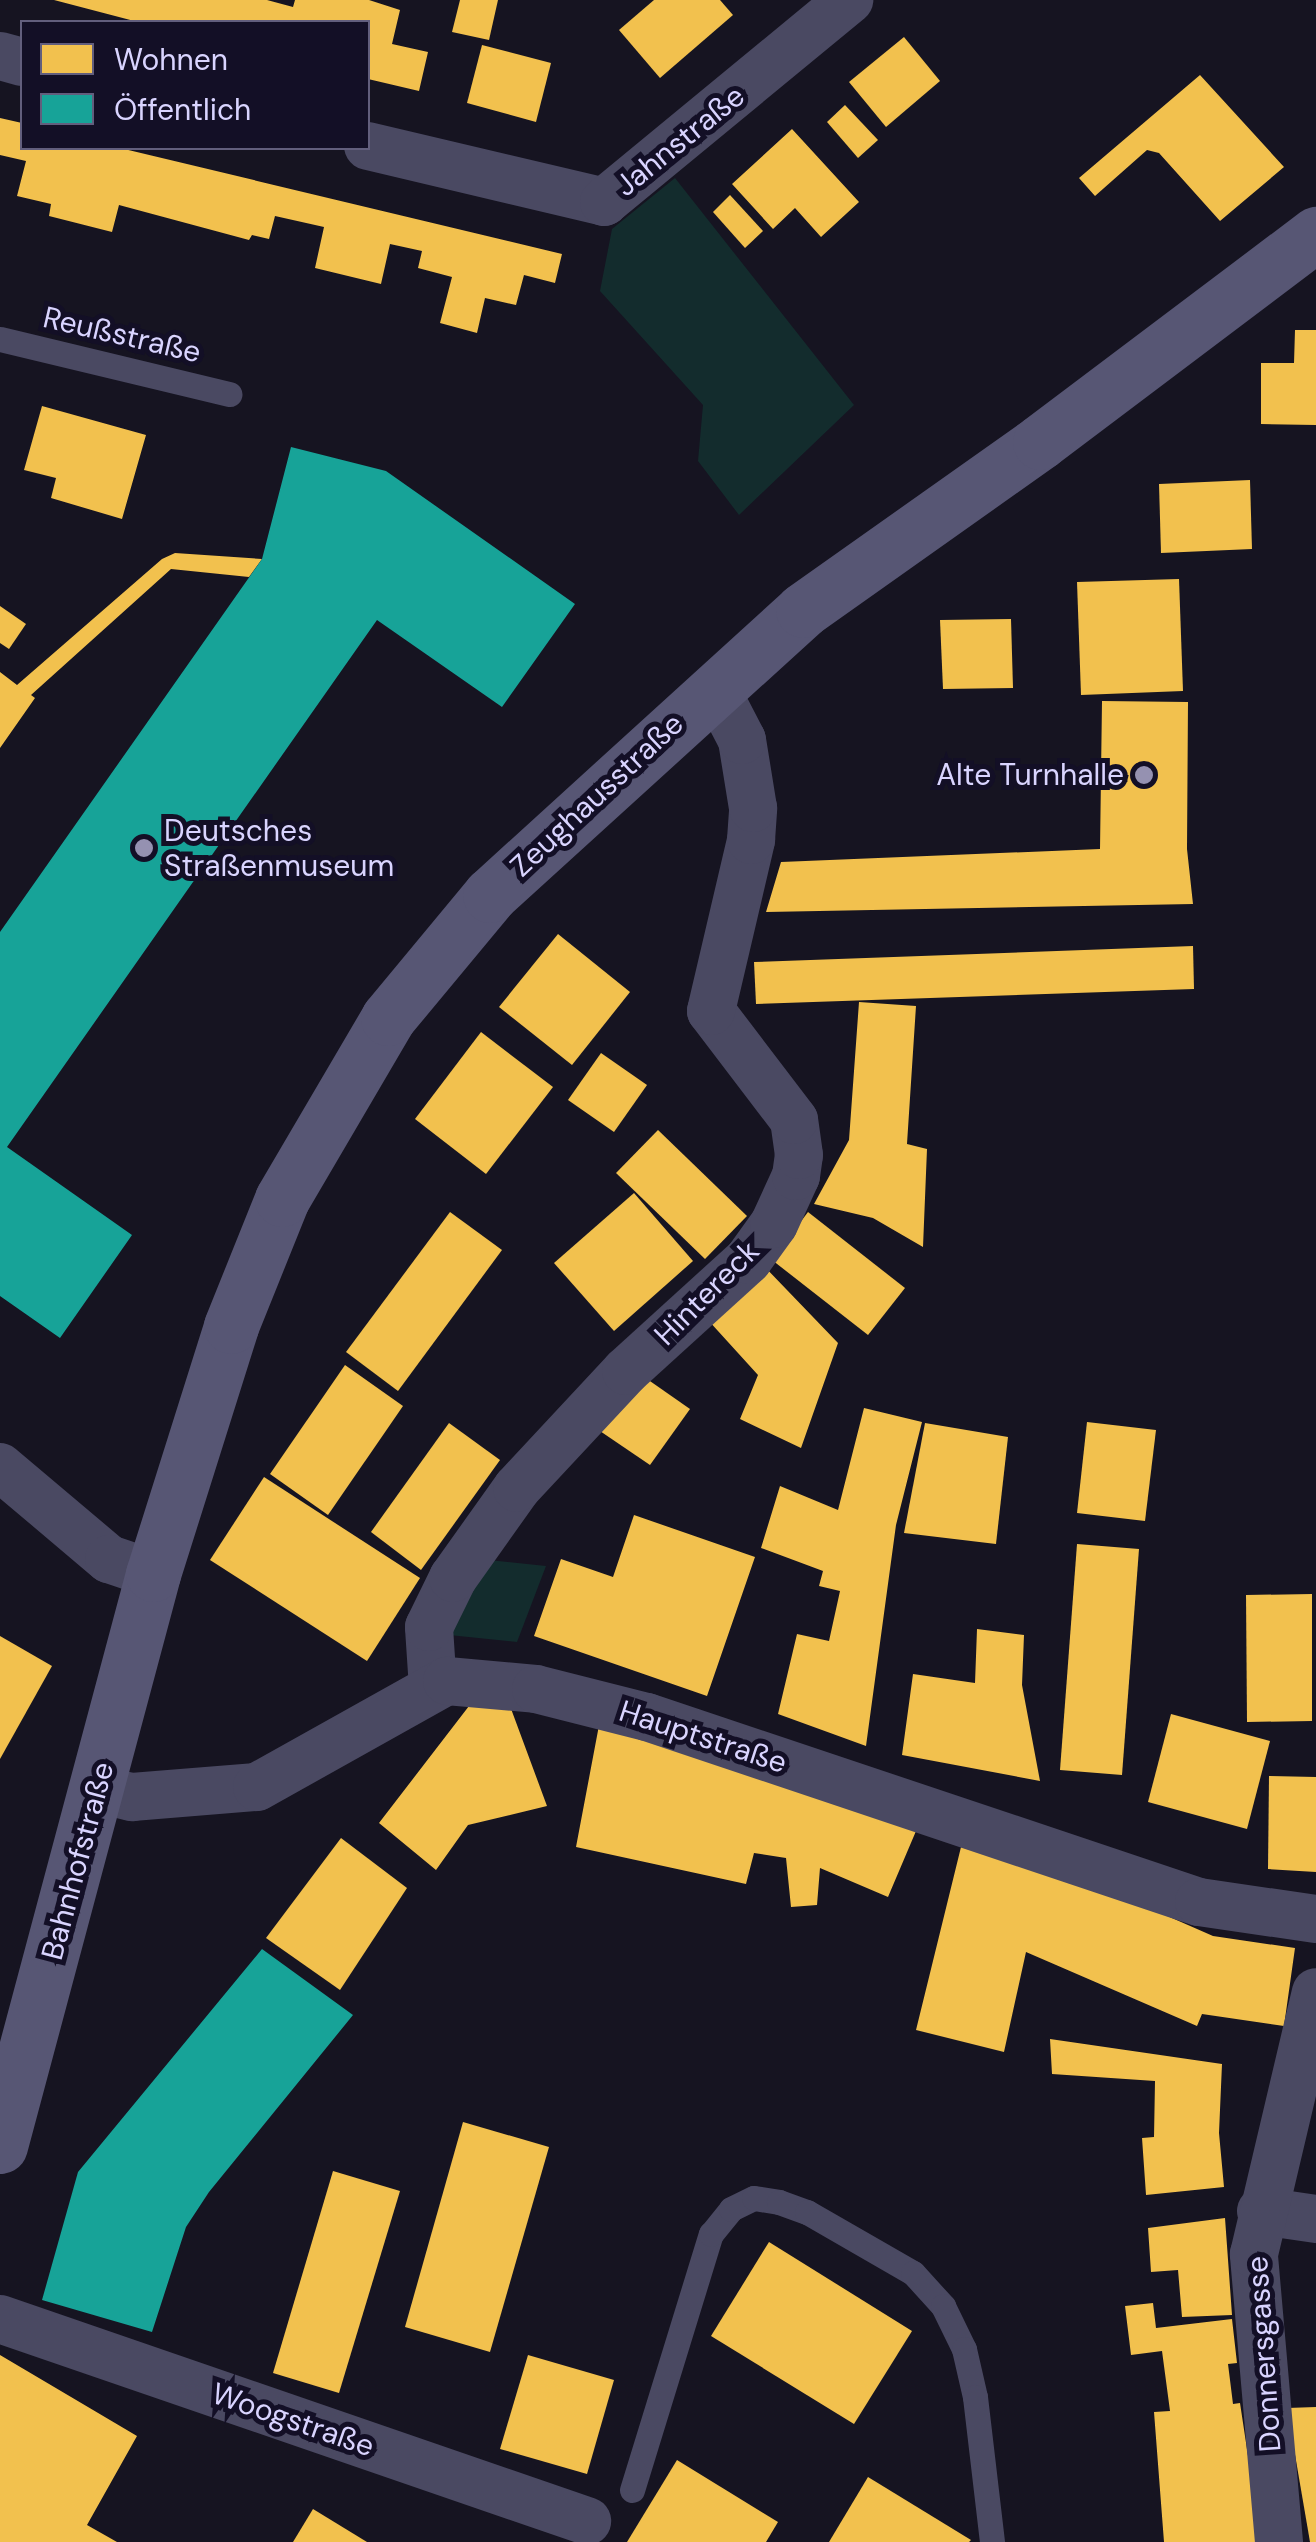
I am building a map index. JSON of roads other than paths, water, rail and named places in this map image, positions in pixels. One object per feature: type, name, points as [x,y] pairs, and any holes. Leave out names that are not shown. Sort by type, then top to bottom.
[{"type":"street","name":"Jahnstraße","points":[[370,146],[604,202],[849,0]]},
{"type":"street","name":"Zeughausstraße","points":[[153,1574],[231,1326],[282,1199],[388,1018],[490,895],[803,610],[1040,442],[1316,234]]},
{"type":"street","name":"Hintereck","points":[[433,1688],[429,1627],[452,1578],[529,1475],[626,1372],[748,1260],[774,1224],[796,1176],[800,1155],[794,1120],[711,1011],[751,840],[754,808],[742,740],[715,688]]},
{"type":"street","points":[[0,1467],[108,1558],[153,1574]]},
{"type":"street","name":"Bahnhofstraße","points":[[0,2146],[99,1790],[153,1574]]},
{"type":"street","name":"Hauptstraße","points":[[99,1790],[132,1796],[257,1787],[316,1758],[448,1682],[536,1688],[647,1716],[1199,1902],[1316,1920]]},
{"type":"street","name":"Donnersgasse","points":[[1280,2542],[1254,2254],[1261,2211],[1284,2139],[1316,1992]]},
{"type":"street","points":[[1261,2211],[1316,2219]]},
{"type":"street","name":"Woogstraße","points":[[0,2319],[587,2521]]},
{"type":"lane","name":"Reußstraße","points":[[0,340],[229,394]]},
{"type":"lane","points":[[632,2490],[711,2234],[730,2209],[754,2198],[806,2212],[913,2273],[943,2306],[964,2349],[975,2397],[992,2542]]},
{"type":"place","name":"Alte Turnhalle","points":[[1144,775]]},
{"type":"place","name":"Deutsches Straßenmuseum","points":[[144,848]]}]
